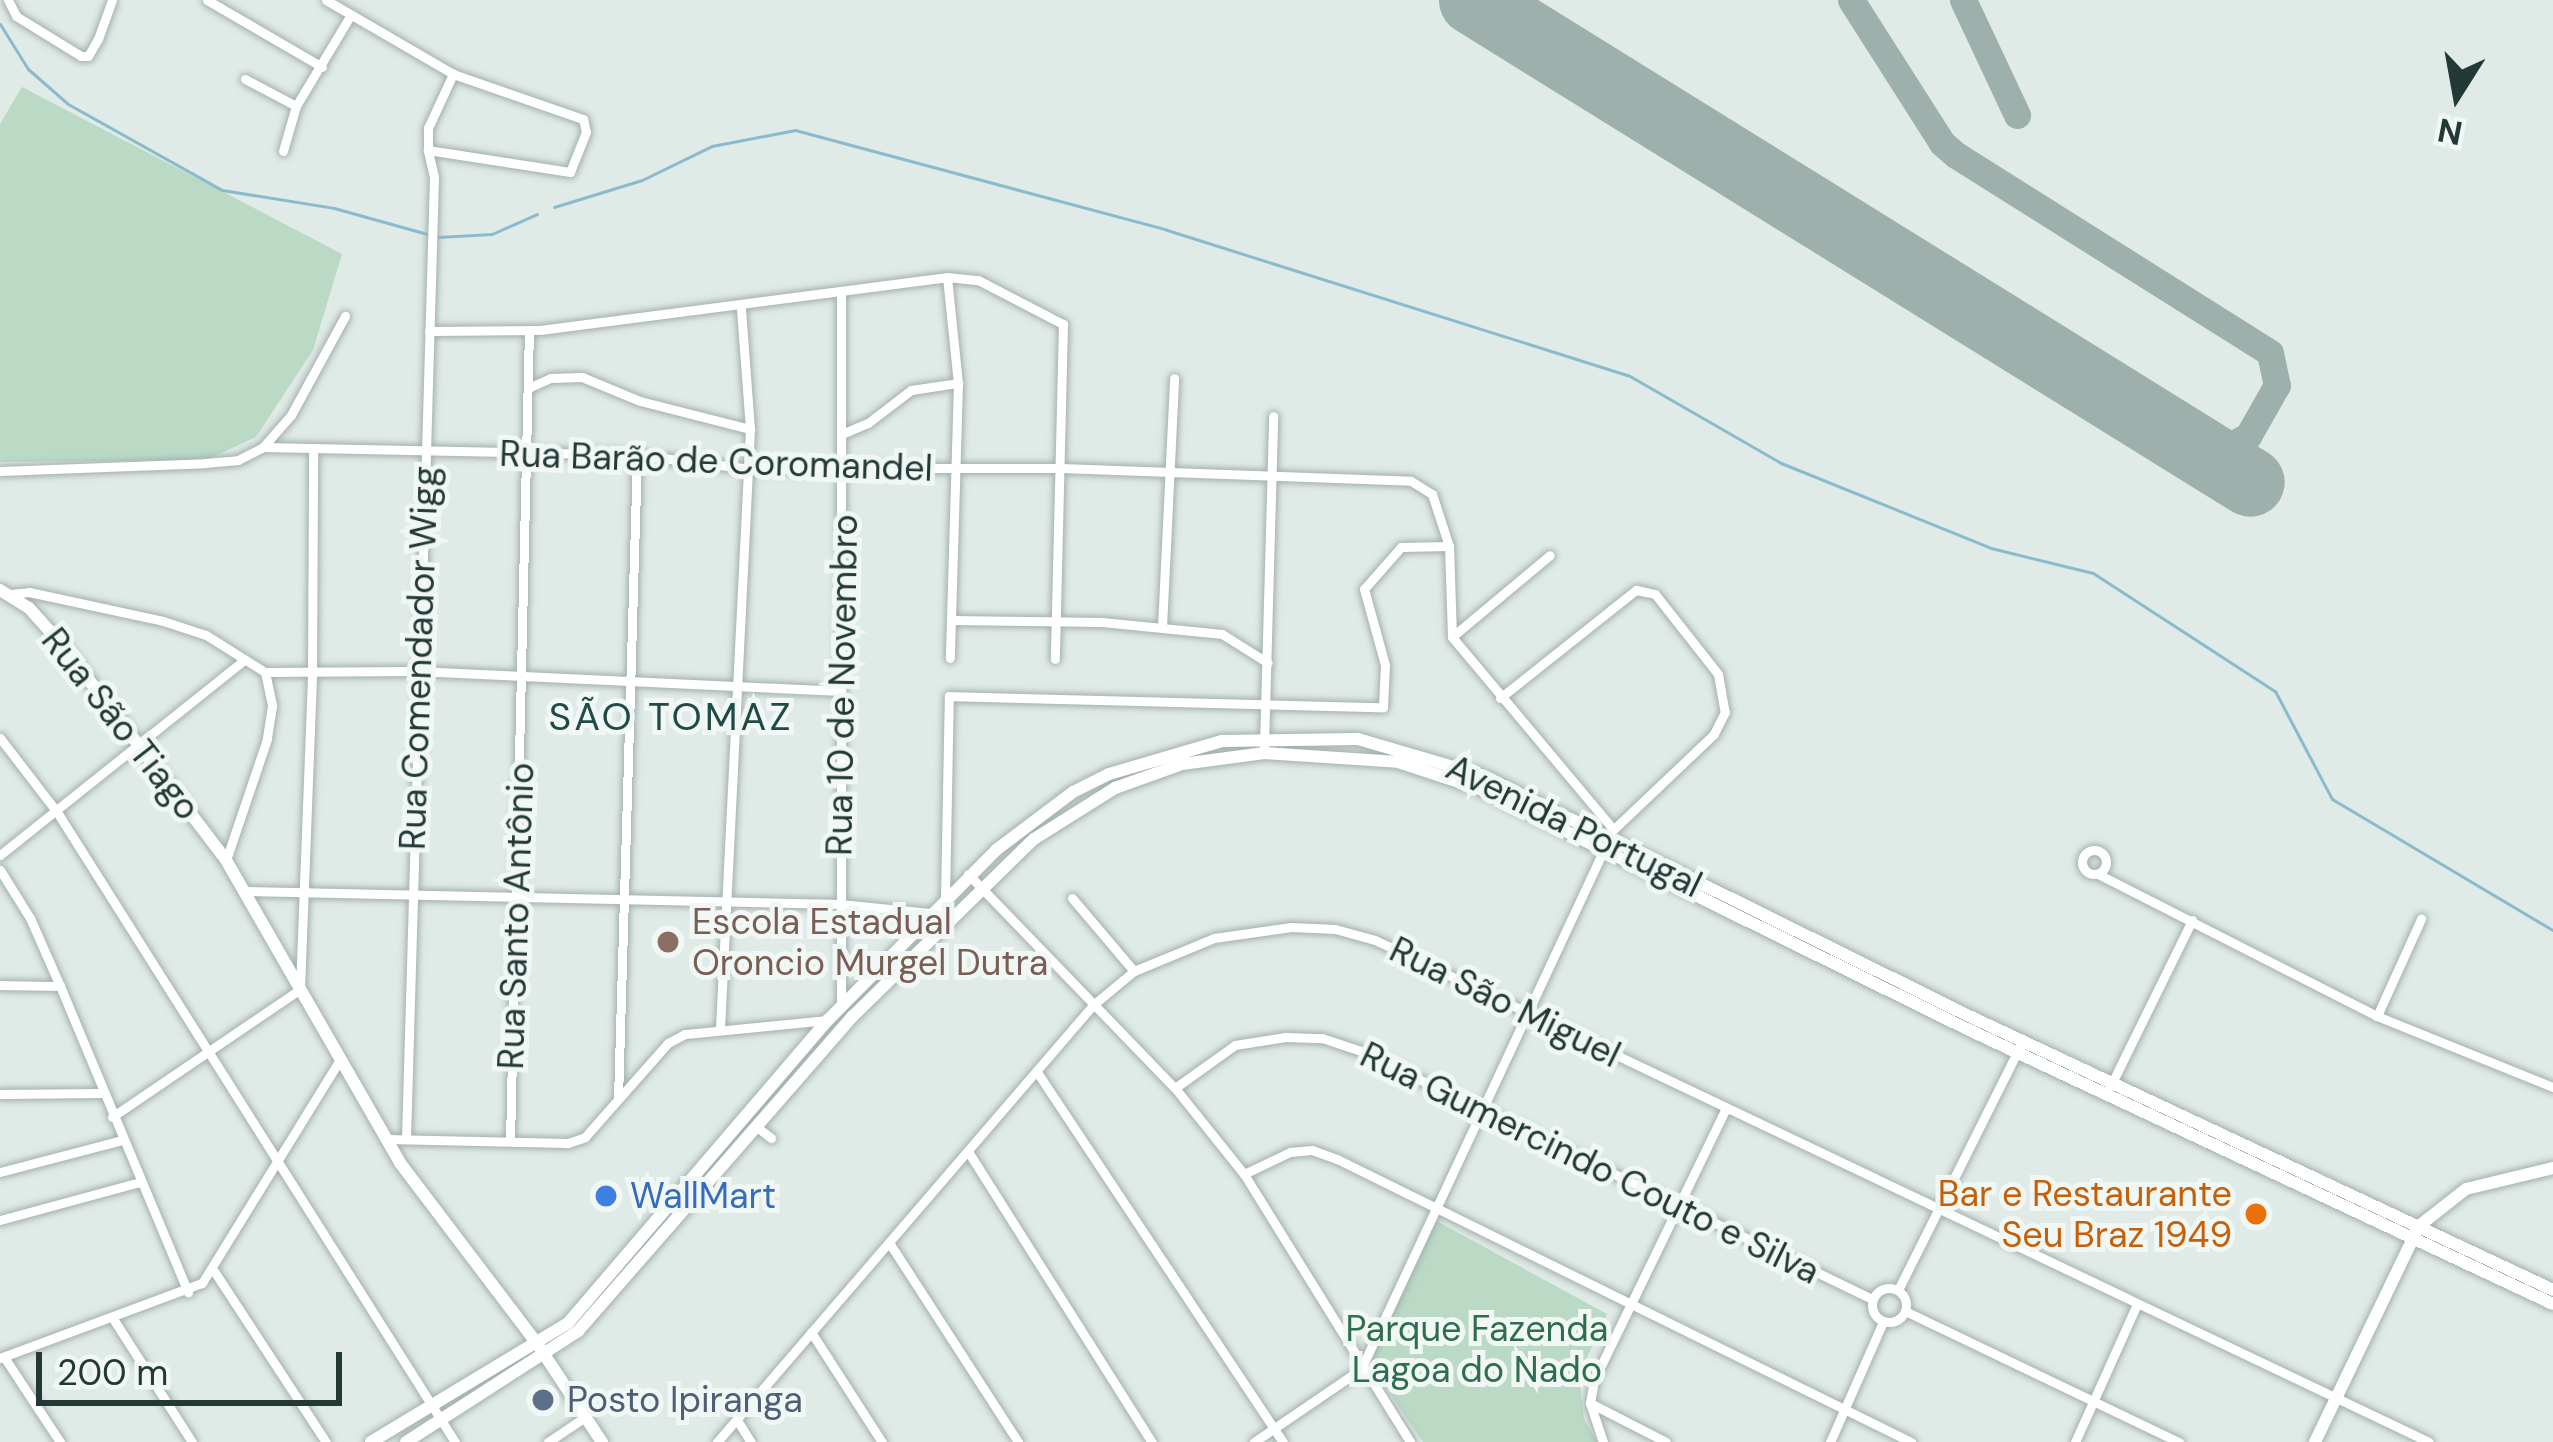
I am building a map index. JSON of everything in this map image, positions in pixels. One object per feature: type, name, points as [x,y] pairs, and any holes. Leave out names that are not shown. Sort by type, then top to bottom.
[{"type":"main road","name":"Rua São Tiago","points":[[6,592],[63,646],[226,860],[386,1139],[540,1348],[602,1442]]},
{"type":"main road","name":"Avenida Portugal","points":[[540,1348],[578,1331],[757,1126],[981,887],[1034,839],[1115,788],[1182,764],[1264,746]]},
{"type":"main road","name":"Avenida Portugal","points":[[540,1348],[568,1323],[828,1021],[968,874],[1073,792],[1109,774],[1178,750],[1264,746],[1397,762],[1480,789],[1608,841],[2019,1047],[2416,1232],[2553,1290]]},
{"type":"main road","points":[[2315,1442],[2416,1232],[2466,1190],[2553,1168]]},
{"type":"main road","name":"Avenida Portugal","points":[[2416,1232],[2553,1304]]},
{"type":"main road","points":[[371,1442],[540,1348]]},
{"type":"main road","points":[[406,1442],[540,1348]]},
{"type":"street","points":[[8,0],[16,16],[48,40],[88,56],[112,0]]},
{"type":"street","points":[[208,0],[322,67]]},
{"type":"street","points":[[326,0],[453,74],[583,119],[586,132],[570,172],[428,150],[428,128],[453,74]]},
{"type":"street","points":[[283,151],[296,106],[350,16]]},
{"type":"street","points":[[245,79],[296,106]]},
{"type":"street","name":"Rua Comendador Wigg","points":[[406,1138],[434,173],[428,150]]},
{"type":"street","points":[[947,278],[958,383],[950,658]]},
{"type":"street","points":[[429,331],[534,330],[740,308],[947,278],[978,280],[1063,324],[1055,659]]},
{"type":"street","name":"Rua 10 de Novembro","points":[[841,292],[845,470],[841,1007]]},
{"type":"street","points":[[720,1028],[750,429],[740,308]]},
{"type":"street","points":[[263,447],[291,415],[345,316]]},
{"type":"street","name":"Rua Santo Antônio","points":[[510,1141],[534,330]]},
{"type":"street","points":[[529,388],[550,378],[581,377],[640,401],[750,429]]},
{"type":"street","points":[[1162,627],[1174,378]]},
{"type":"street","points":[[844,433],[868,423],[911,390],[958,383]]},
{"type":"street","points":[[1264,746],[1275,477],[1273,416]]},
{"type":"street","name":"Rua Barão de Coromandel","points":[[0,471],[206,463],[238,460],[263,447],[637,455],[745,468],[1061,468],[1411,481],[1432,494],[1449,546]]},
{"type":"street","points":[[112,1117],[300,989],[312,674],[313,450]]},
{"type":"street","points":[[618,1099],[637,455]]},
{"type":"street","points":[[945,897],[949,695],[1383,707],[1385,665],[1364,590],[1401,548],[1449,546],[1452,637],[1608,841]]},
{"type":"street","points":[[1452,637],[1550,555]]},
{"type":"street","points":[[1254,1442],[1361,1369],[1432,1208],[1608,841],[1714,734],[1725,712],[1718,674],[1647,589],[1636,590],[1500,698]]},
{"type":"street","points":[[6,592],[29,592],[163,621],[206,635],[265,671],[417,671],[842,692]]},
{"type":"street","points":[[951,620],[1162,627],[1222,634],[1268,663]]},
{"type":"street","points":[[0,855],[244,660]]},
{"type":"street","points":[[226,860],[267,739],[272,706],[265,671]]},
{"type":"street","points":[[0,739],[57,812],[277,1168],[455,1442]]},
{"type":"street","points":[[0,870],[30,918],[188,1292]]},
{"type":"street","points":[[968,874],[1034,948],[1174,1088],[1244,1174],[1410,1442]]},
{"type":"street","points":[[2098,874],[2377,1016],[2553,1087]]},
{"type":"street","points":[[246,891],[841,904],[930,913]]},
{"type":"street","points":[[1072,898],[1133,970]]},
{"type":"street","points":[[2377,1016],[2421,919]]},
{"type":"street","points":[[2109,1088],[2192,920]]},
{"type":"street","name":"Rua São Miguel","points":[[717,1442],[1093,1005],[1133,970],[1214,938],[1291,927],[1335,929],[1376,940],[2428,1442]]},
{"type":"street","points":[[0,986],[60,986]]},
{"type":"street","points":[[386,1139],[568,1143],[584,1136],[668,1042],[720,1028],[828,1021]]},
{"type":"street","name":"Rua Gumercindo Couto e Silva","points":[[1174,1088],[1235,1045],[1285,1037],[1322,1038],[1361,1051],[1872,1299]]},
{"type":"street","points":[[2019,1047],[1898,1290],[1905,1311],[2179,1442]]},
{"type":"street","points":[[60,1442],[2,1358],[188,1292],[214,1271],[341,1058]]},
{"type":"street","points":[[1030,1075],[1283,1442]]},
{"type":"street","points":[[0,1094],[102,1094]]},
{"type":"street","points":[[1603,1442],[1590,1403],[1594,1380],[1726,1108]]},
{"type":"street","points":[[757,1126],[771,1138]]},
{"type":"street","points":[[0,1172],[122,1140]]},
{"type":"street","points":[[1244,1174],[1289,1152],[1312,1150],[1911,1442]]},
{"type":"street","points":[[969,1153],[1152,1442]]},
{"type":"street","points":[[0,1220],[140,1182]]},
{"type":"street","points":[[890,1244],[1018,1442]]},
{"type":"street","points":[[214,1271],[326,1442]]},
{"type":"street","points":[[1882,1322],[1873,1312],[1872,1299],[1881,1290],[1898,1290]]},
{"type":"street","points":[[2075,1442],[2138,1304]]},
{"type":"street","points":[[1882,1322],[1896,1321],[1905,1311]]},
{"type":"street","points":[[112,1317],[192,1442]]},
{"type":"street","points":[[1830,1442],[1882,1322]]},
{"type":"street","points":[[811,1332],[882,1442]]},
{"type":"street","points":[[1590,1403],[1666,1442]]},
{"type":"street","points":[[548,1442],[585,1417]]},
{"type":"street","points":[[737,1420],[751,1442]]},
{"type":"green space","points":[[22,87],[342,254],[313,350],[256,437],[206,460],[0,462],[0,124]]},
{"type":"green space","name":"Parque Fazenda Lagoa do Nado","points":[[1431,1218],[1607,1314],[1579,1375],[1584,1419],[1597,1442],[1423,1442],[1370,1364]]},
{"type":"waterway","points":[[0,24],[28,69],[68,104],[222,190],[334,208],[438,237],[492,234],[537,214]]},
{"type":"waterway","points":[[554,207],[642,180],[712,146],[795,130],[1167,230],[1628,375],[1781,463],[1991,548],[2093,573],[2275,691],[2332,799],[2553,930]]},
{"type":"taxiway","points":[[1490,0],[1496,13]]},
{"type":"taxiway","points":[[1851,0],[1942,143],[1956,155],[2270,353],[2277,385],[2248,436],[2222,450],[2190,444]]},
{"type":"taxiway","points":[[1963,0],[2017,115]]},
{"type":"runway","points":[[1473,0],[2250,482]]},
{"type":"place","name":"Escola Estadual Oroncio Murgel Dutra","points":[[668,942]]},
{"type":"place","name":"WallMart","points":[[606,1196]]},
{"type":"place","name":"Bar e Restaurante Seu Braz 1949","points":[[2256,1214]]},
{"type":"place","name":"Posto Ipiranga","points":[[543,1400]]},
{"type":"district","name":"SÃO TOMAZ","points":[[671,717]]}]
